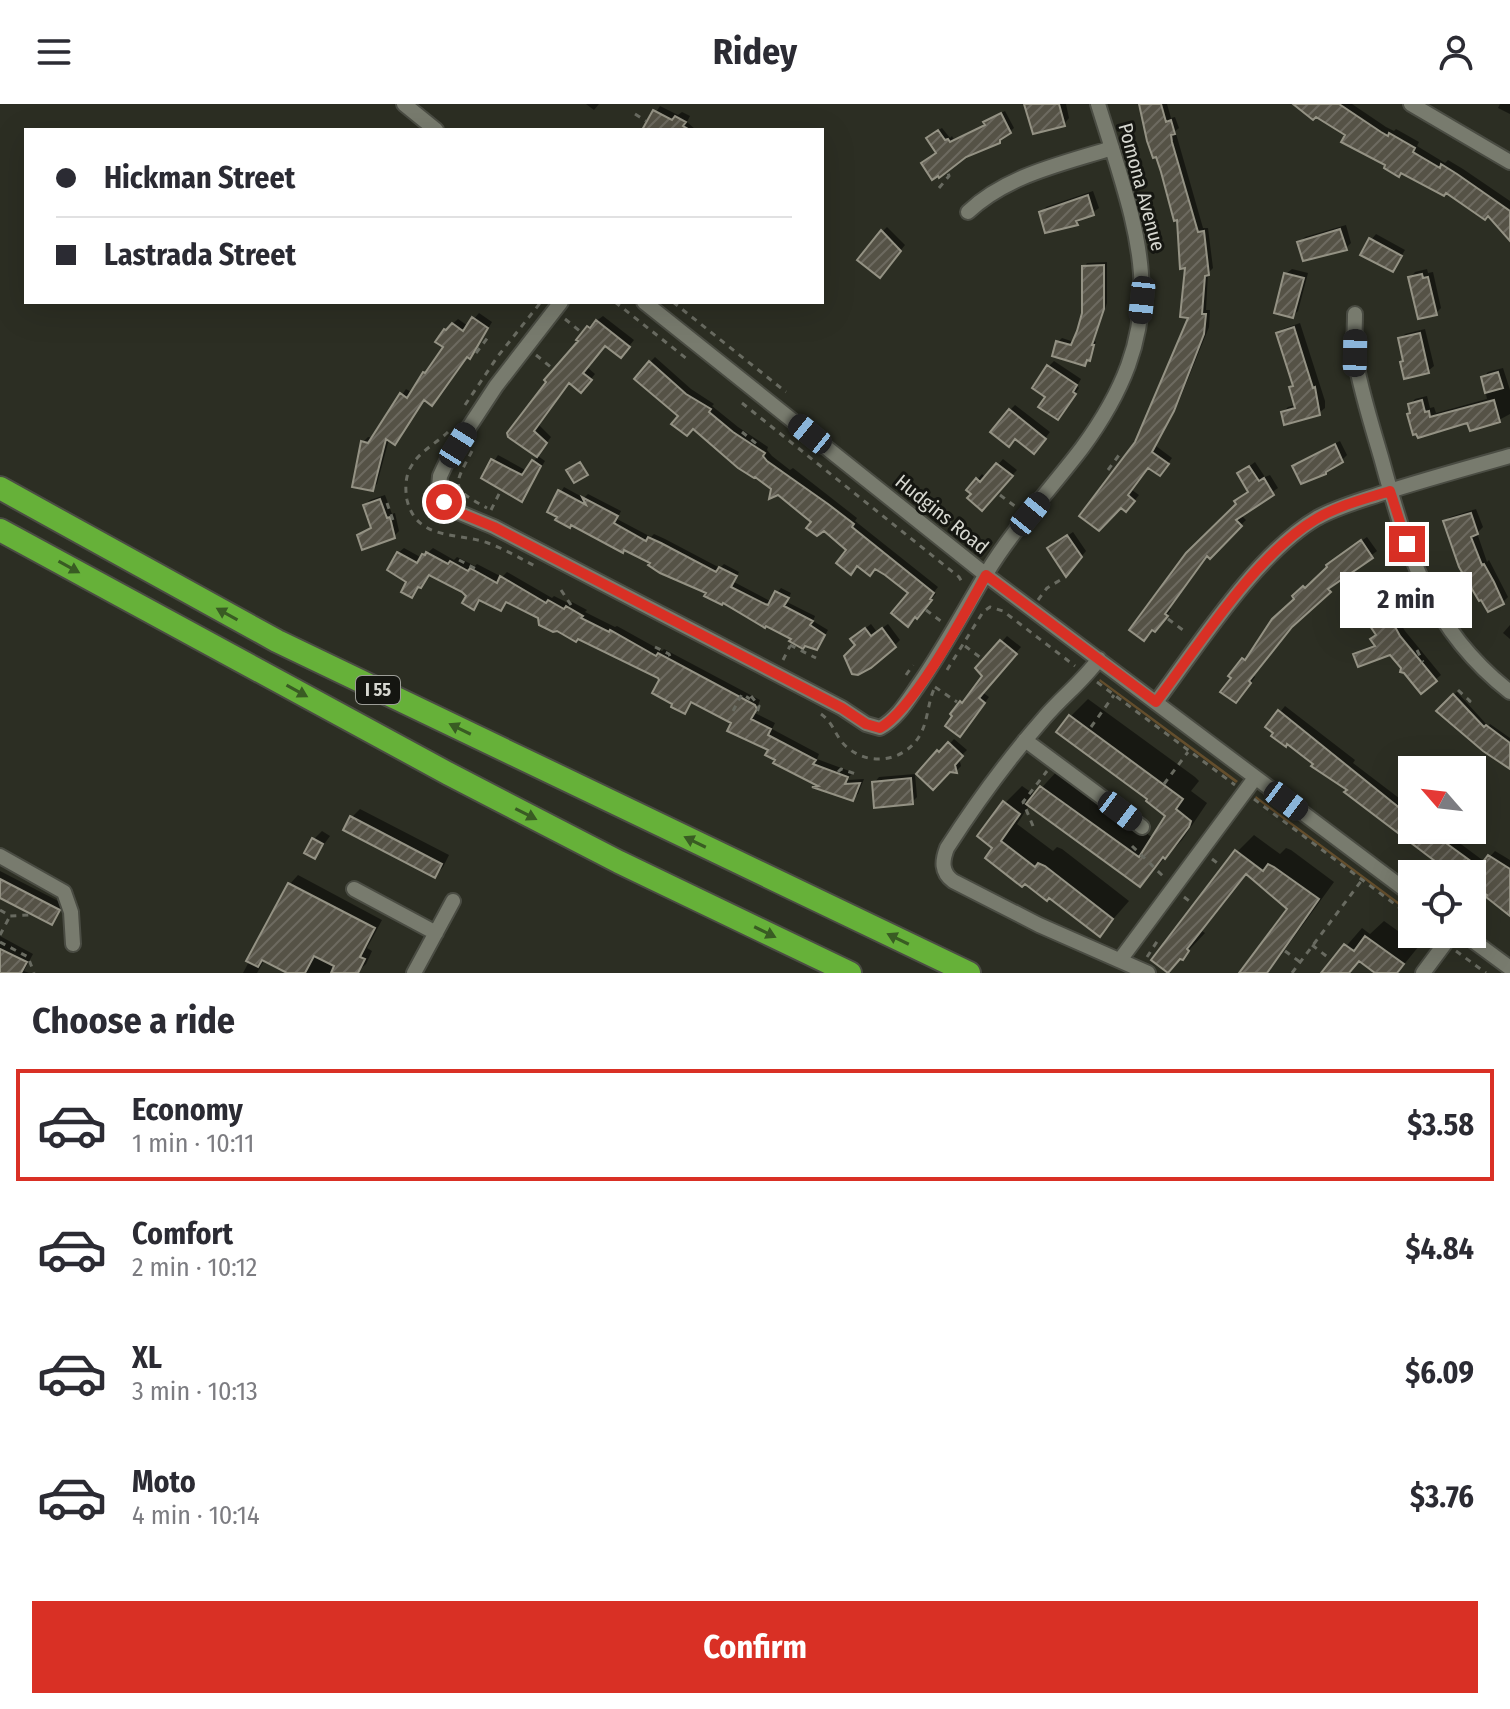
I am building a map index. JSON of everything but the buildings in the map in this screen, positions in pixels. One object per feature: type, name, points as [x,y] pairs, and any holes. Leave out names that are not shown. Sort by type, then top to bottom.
[{"type":"highway","name":"I 55","points":[[0,488],[277,641],[969,973]]},
{"type":"highway","name":"I 55","points":[[0,530],[449,774],[619,862],[850,973]]},
{"type":"street","points":[[404,104],[434,128]]},
{"type":"street","name":"Pomona Avenue","points":[[525,346],[448,459],[440,476],[439,487],[444,502],[453,510],[494,527],[842,708],[866,724],[880,728],[899,713],[953,634],[986,575],[1109,411],[1121,386],[1135,344],[1142,300],[1140,255],[1133,216],[1098,104]]},
{"type":"street","points":[[1411,104],[1510,162]]},
{"type":"street","points":[[968,212],[996,190],[1024,177],[1112,148]]},
{"type":"street","name":"Hudgins Road","points":[[647,304],[1031,610],[1398,885]]},
{"type":"street","points":[[525,346],[566,306]]},
{"type":"street","points":[[1355,314],[1356,361],[1390,491],[1425,591],[1448,628],[1480,666],[1510,692]]},
{"type":"street","points":[[1156,702],[1260,568],[1298,532],[1330,511],[1510,456]]},
{"type":"street","points":[[1099,659],[1025,740],[947,848],[944,870],[947,877],[960,885],[1039,925],[1148,969]]},
{"type":"street","points":[[1025,740],[1142,827]]},
{"type":"street","points":[[1120,960],[1255,778]]},
{"type":"street","points":[[0,856],[64,892],[71,912],[73,944]]},
{"type":"street","points":[[354,889],[436,933]]},
{"type":"street","points":[[414,973],[453,901]]},
{"type":"street","points":[[1423,973],[1441,948]]},
{"type":"street","points":[[1483,948],[1510,968]]},
{"type":"path","points":[[635,114],[646,121]]},
{"type":"path","points":[[939,188],[949,176],[948,173]]},
{"type":"path","points":[[459,414],[498,356],[539,304]]},
{"type":"path","points":[[618,304],[687,359]]},
{"type":"path","points":[[676,304],[786,392]]},
{"type":"path","points":[[559,327],[566,319],[566,306]]},
{"type":"path","points":[[566,319],[581,332]]},
{"type":"path","points":[[476,353],[489,336]]},
{"type":"path","points":[[525,346],[552,368]]},
{"type":"path","points":[[742,403],[959,577],[962,585]]},
{"type":"path","points":[[448,432],[409,468],[406,493],[411,511],[422,525],[434,533],[485,542],[542,569]]},
{"type":"path","points":[[742,432],[758,445]]},
{"type":"path","points":[[473,448],[458,476],[461,492],[491,510],[500,492]]},
{"type":"path","points":[[1108,470],[1122,451]]},
{"type":"path","points":[[1000,495],[1027,517]]},
{"type":"path","points":[[387,503],[394,523]]},
{"type":"path","points":[[946,519],[975,544],[985,544],[992,537]]},
{"type":"path","points":[[459,560],[478,570]]},
{"type":"path","points":[[1031,610],[1047,588],[1062,579]]},
{"type":"path","points":[[561,590],[573,608]]},
{"type":"path","points":[[953,634],[986,609],[996,608],[1398,907]]},
{"type":"path","points":[[926,610],[981,658]]},
{"type":"path","points":[[944,674],[953,634],[947,615]]},
{"type":"path","points":[[1168,619],[1201,643]]},
{"type":"path","points":[[783,660],[791,644],[816,658]]},
{"type":"path","points":[[655,647],[669,654],[671,659]]},
{"type":"path","points":[[1417,650],[1423,662]]},
{"type":"path","points":[[775,656],[791,665]]},
{"type":"path","points":[[906,675],[915,663]]},
{"type":"path","points":[[811,708],[832,723],[838,738],[848,749],[862,757],[886,759],[906,751],[919,737],[937,684],[957,702]]},
{"type":"path","points":[[1458,690],[1470,701],[1467,705]]},
{"type":"path","points":[[733,711],[742,694],[759,706],[756,716]]},
{"type":"path","points":[[1091,727],[1114,695]]},
{"type":"path","points":[[1164,784],[1189,751]]},
{"type":"path","points":[[1033,826],[1023,802],[1054,762]]},
{"type":"path","points":[[838,772],[841,769],[856,774]]},
{"type":"path","points":[[1132,846],[1175,887]]},
{"type":"path","points":[[1292,973],[1362,880]]},
{"type":"path","points":[[0,910],[10,916],[29,915]]},
{"type":"path","points":[[0,935],[10,916]]},
{"type":"path","points":[[1148,969],[1147,955],[1160,937]]},
{"type":"path","points":[[0,942],[28,957],[34,973]]},
{"type":"path","points":[[1312,945],[1330,959]]},
{"type":"path","points":[[1459,948],[1486,973]]},
{"type":"path","points":[[1285,951],[1300,962]]},
{"type":"shaded area","points":[[1100,679],[1238,781],[1236,783]]},
{"type":"shaded area","points":[[1255,798],[1398,902],[1398,905]]},
{"type":"route","points":[[444,502],[453,510],[494,527],[842,708],[866,724],[880,728],[899,713],[941,653],[986,575],[1156,702],[1260,568],[1281,546],[1315,520],[1330,511],[1390,491],[1407,544]]}]
